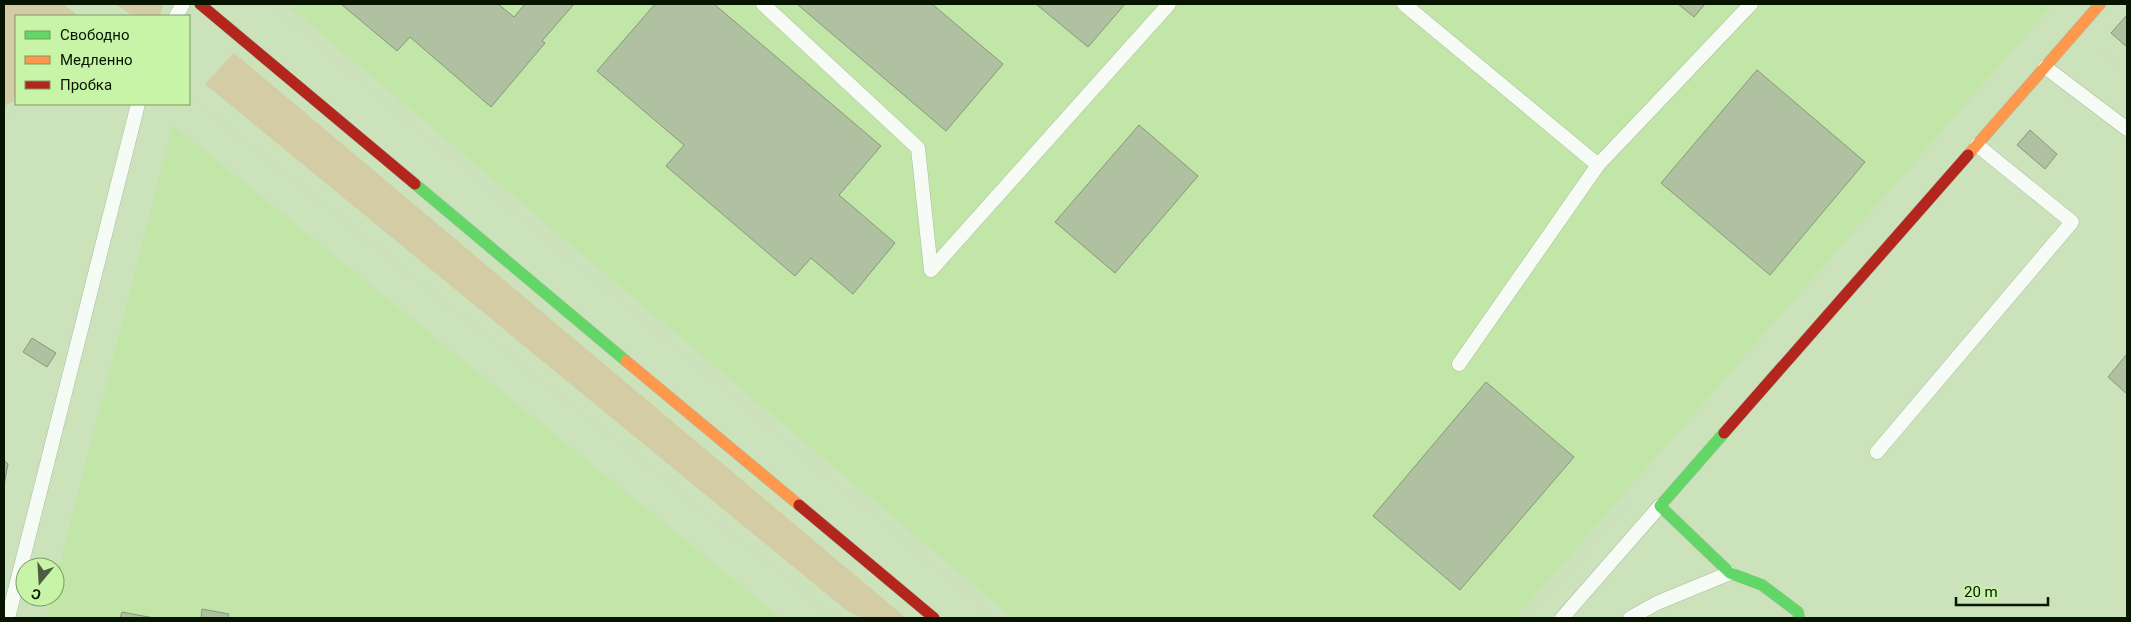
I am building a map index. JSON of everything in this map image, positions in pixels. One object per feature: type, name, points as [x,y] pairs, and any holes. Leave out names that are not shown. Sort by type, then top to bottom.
[{"type":"main road","points":[[200,4],[934,618]]},
{"type":"main road","points":[[1799,618],[1798,612],[1762,585],[1730,573],[1660,506],[2100,4]]},
{"type":"lane","points":[[177,15],[183,4]]},
{"type":"lane","points":[[764,4],[918,148],[930,270],[1169,4]]},
{"type":"lane","points":[[1404,4],[1598,165]]},
{"type":"lane","points":[[1459,364],[1598,165],[1751,4]]},
{"type":"lane","points":[[2045,67],[2127,129]]},
{"type":"lane","points":[[8,618],[138,105]]},
{"type":"lane","points":[[1877,452],[2072,222],[1977,145]]},
{"type":"lane","points":[[1562,618],[1660,506]]},
{"type":"lane","points":[[1630,618],[1658,603],[1730,573]]},
{"type":"path","points":[[72,4],[87,15]]},
{"type":"path","points":[[270,4],[995,618]]},
{"type":"path","points":[[2077,31],[2127,71]]},
{"type":"path","points":[[190,97],[823,608],[839,618]]},
{"type":"path","points":[[4,115],[26,105]]},
{"type":"shaded area","points":[[4,4],[63,4],[78,15],[15,15],[15,100],[4,106]]},
{"type":"shaded area","points":[[115,4],[161,4],[163,7],[160,15],[132,15]]},
{"type":"shaded area","points":[[286,4],[2053,4],[1515,618],[1013,618]]},
{"type":"shaded area","points":[[234,53],[906,618],[861,618],[846,610],[205,84]]},
{"type":"shaded area","points":[[173,125],[781,618],[46,618],[49,607],[65,607],[65,557],[62,557]]},
{"type":"building","points":[[341,4],[498,4],[514,17],[525,4],[574,4],[542,41],[545,43],[491,107],[410,37],[397,51]]},
{"type":"building","points":[[655,4],[714,4],[881,146],[839,195],[895,243],[853,294],[811,258],[795,276],[666,166],[684,145],[597,71]]},
{"type":"building","points":[[797,4],[932,4],[1003,64],[946,131]]},
{"type":"building","points":[[1036,4],[1125,4],[1088,47]]},
{"type":"building","points":[[1678,4],[1705,4],[1694,17]]},
{"type":"building","points":[[2127,15],[2127,47],[2111,33]]},
{"type":"building","points":[[1757,70],[1865,162],[1770,275],[1661,183]]},
{"type":"building","points":[[1139,125],[1198,176],[1115,273],[1055,222]]},
{"type":"building","points":[[2030,130],[2057,154],[2045,169],[2017,145]]},
{"type":"building","points":[[32,338],[56,353],[47,367],[23,352]]},
{"type":"building","points":[[2127,354],[2127,394],[2108,377]]},
{"type":"building","points":[[1486,382],[1574,457],[1460,590],[1373,516]]},
{"type":"building","points":[[4,460],[8,464],[4,485]]},
{"type":"building","points":[[202,609],[229,614],[228,618],[201,618]]},
{"type":"building","points":[[122,612],[154,618],[120,618]]},
{"type":"traffic: fast","points":[[415,184],[626,361]]},
{"type":"traffic: fast","points":[[1724,433],[1660,506],[1730,573],[1762,585],[1798,612],[1799,618]]},
{"type":"traffic: slow","points":[[1968,155],[2100,4]]},
{"type":"traffic: slow","points":[[626,361],[799,505]]},
{"type":"traffic: jam","points":[[200,4],[415,184]]},
{"type":"traffic: jam","points":[[1724,433],[1968,155]]},
{"type":"traffic: jam","points":[[799,505],[934,618]]}]
